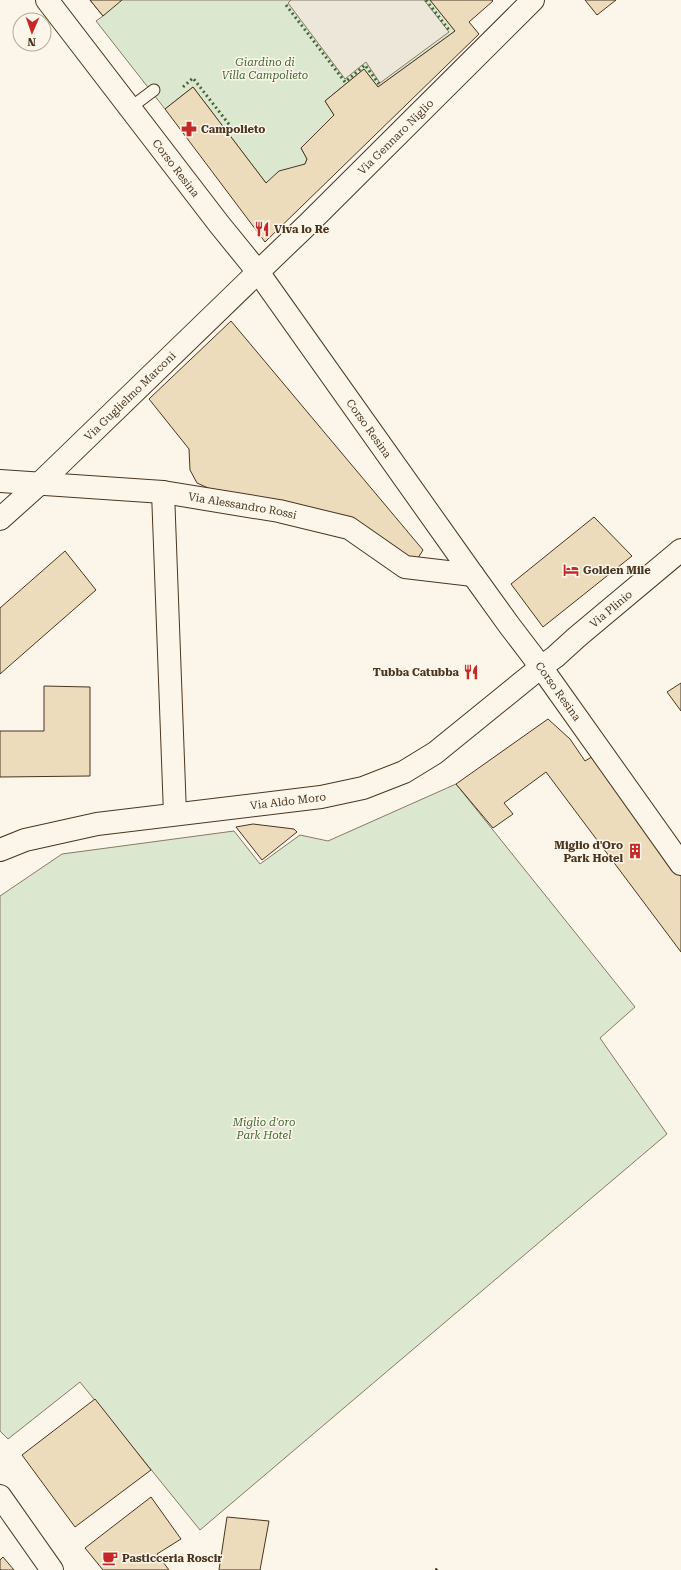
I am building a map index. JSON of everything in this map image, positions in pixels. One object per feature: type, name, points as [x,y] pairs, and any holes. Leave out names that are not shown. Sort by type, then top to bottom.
[{"type":"street","name":"Corso Resina","points":[[47,0],[219,224],[258,272],[509,626],[541,667],[681,864]]},
{"type":"street","name":"Via Gennaro Niglio","points":[[258,272],[533,0]]},
{"type":"street","name":"Via Guglielmo Marconi","points":[[0,519],[258,272]]},
{"type":"street","name":"Via Alessandro Rossi","points":[[0,481],[163,492],[279,512],[349,528],[406,567],[473,575]]},
{"type":"street","points":[[163,492],[175,814]]},
{"type":"street","name":"Via Plinio","points":[[541,667],[555,657],[577,636],[681,550]]},
{"type":"street","name":"Via Aldo Moro","points":[[0,850],[25,840],[97,824],[321,797],[363,788],[404,772],[435,753],[541,667]]},
{"type":"street","points":[[0,1496],[52,1570]]},
{"type":"lane","points":[[130,108],[154,90]]},
{"type":"green space","name":"Giardino di Villa Campolieto","points":[[113,0],[430,0],[455,31],[378,87],[364,69],[325,101],[334,115],[301,148],[307,159],[305,164],[266,183],[193,87],[165,109],[96,21],[103,16]]},
{"type":"green space","name":"Miglio d'oro Park Hotel","points":[[456,784],[635,1007],[600,1038],[667,1134],[200,1530],[80,1382],[8,1439],[0,1431],[0,896],[62,854],[234,831],[260,864],[300,835],[328,841]]},
{"type":"shaded area","points":[[291,0],[424,0],[449,32],[380,83],[366,62],[345,79],[288,3]]},
{"type":"building","points":[[90,0],[113,0],[115,2],[103,16]]},
{"type":"building","points":[[90,0],[122,0],[103,16]]},
{"type":"building","points":[[430,0],[493,1],[469,22],[479,34],[265,242],[165,109],[193,87],[266,183],[279,171],[305,164],[307,159],[301,148],[334,115],[325,101],[364,69],[378,87],[455,31]]},
{"type":"building","points":[[585,0],[616,0],[597,15]]},
{"type":"building","points":[[231,321],[423,550],[418,558],[406,559],[215,491],[197,483],[190,470],[189,449],[149,399]]},
{"type":"building","name":"Golden Mile","points":[[594,517],[632,556],[543,627],[511,584]]},
{"type":"building","points":[[65,551],[96,590],[0,674],[0,608]]},
{"type":"building","points":[[681,683],[681,711],[667,692]]},
{"type":"building","points":[[44,686],[90,687],[90,776],[0,777],[0,731],[44,731]]},
{"type":"building","name":"Miglio d'Oro Park Hotel","points":[[548,719],[570,739],[585,761],[595,755],[681,874],[681,952],[546,772],[504,803],[513,814],[493,828],[456,784]]},
{"type":"building","points":[[253,824],[294,829],[297,832],[262,860],[236,827]]},
{"type":"building","points":[[95,1399],[151,1470],[75,1527],[22,1455]]},
{"type":"building","points":[[151,1497],[181,1539],[157,1554],[169,1570],[103,1570],[85,1548]]},
{"type":"building","points":[[227,1517],[269,1521],[260,1570],[219,1570]]},
{"type":"building","points":[[3,1557],[14,1570],[0,1570],[0,1560]]},
{"type":"hedge","points":[[426,0],[449,30]]},
{"type":"hedge","points":[[286,5],[345,82],[365,65],[379,84]]},
{"type":"hedge","points":[[183,87],[193,78],[235,132]]},
{"type":"place","name":"Campolieto","points":[[189,129]]},
{"type":"place","name":"Viva lo Re","points":[[262,229]]},
{"type":"place","name":"Golden Mile","points":[[571,570]]},
{"type":"place","name":"Tubba Catubba","points":[[471,672]]},
{"type":"place","name":"Miglio d'Oro Park Hotel","points":[[635,851]]},
{"type":"place","name":"Pasticceria Roscir","points":[[110,1558]]}]
